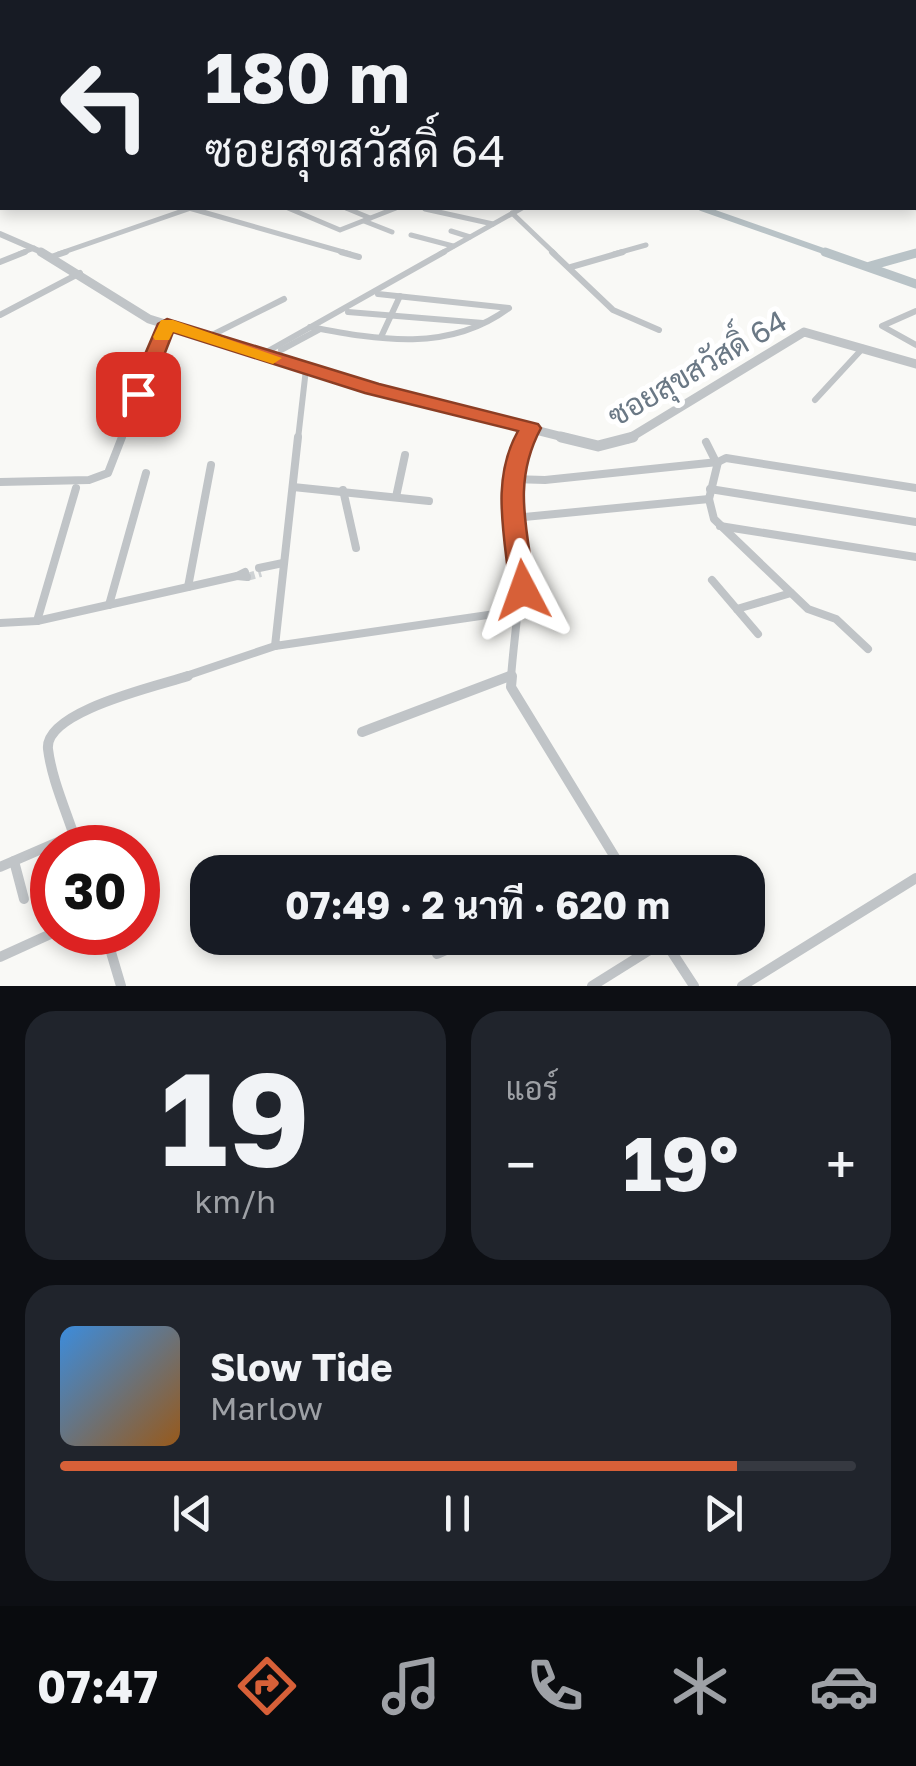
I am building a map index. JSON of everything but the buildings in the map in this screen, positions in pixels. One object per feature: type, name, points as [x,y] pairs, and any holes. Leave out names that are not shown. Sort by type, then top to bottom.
[{"type":"street","points":[[52,257],[184,210]]},
{"type":"street","points":[[197,210],[359,257]]},
{"type":"street","points":[[293,210],[337,229],[391,210]]},
{"type":"street","points":[[350,210],[392,232]]},
{"type":"street","points":[[430,210],[493,224]]},
{"type":"street","points":[[261,354],[519,210]]},
{"type":"street","points":[[512,214],[613,310],[660,330]]},
{"type":"street","points":[[451,231],[470,237]]},
{"type":"street","name":"ซอยสุขสวัสดิ์ 64","points":[[0,234],[80,274],[114,304],[206,338],[306,369],[614,446],[798,334],[813,333],[916,364]]},
{"type":"street","points":[[411,235],[453,246]]},
{"type":"street","points":[[571,267],[646,246]]},
{"type":"street","points":[[0,262],[34,248]]},
{"type":"street","points":[[0,315],[80,274]]},
{"type":"street","points":[[310,327],[381,337],[452,336],[487,323],[508,306],[378,294]]},
{"type":"street","points":[[381,337],[400,296]]},
{"type":"street","points":[[206,338],[284,299]]},
{"type":"street","points":[[348,312],[487,323]]},
{"type":"street","points":[[913,341],[882,326],[916,312]]},
{"type":"street","points":[[0,482],[90,480],[108,472],[167,324]]},
{"type":"street","points":[[281,350],[320,328]]},
{"type":"street","points":[[814,400],[863,348]]},
{"type":"street","points":[[274,646],[306,369]]},
{"type":"street","points":[[531,428],[515,457],[511,478],[522,552],[523,590],[515,612],[510,676],[517,700],[609,855]]},
{"type":"street","points":[[706,442],[717,462],[709,494],[711,514],[720,526],[814,614],[836,618],[868,649]]},
{"type":"street","points":[[396,497],[405,455]]},
{"type":"street","points":[[511,478],[545,480],[726,458],[916,488]]},
{"type":"street","points":[[188,587],[211,465]]},
{"type":"street","points":[[109,605],[146,473]]},
{"type":"street","points":[[292,487],[429,501]]},
{"type":"street","points":[[37,621],[76,488]]},
{"type":"street","points":[[343,490],[356,548]]},
{"type":"street","points":[[514,518],[709,494],[916,522]]},
{"type":"street","points":[[720,526],[916,557]]},
{"type":"street","points":[[260,571],[283,566]]},
{"type":"street","points":[[0,623],[37,621],[243,575]]},
{"type":"street","points":[[712,580],[758,634]]},
{"type":"street","points":[[737,609],[792,593]]},
{"type":"street","points":[[71,825],[48,749],[54,727],[80,712],[274,646],[515,612]]},
{"type":"street","points":[[362,732],[510,676]]},
{"type":"street","points":[[0,867],[30,854]]},
{"type":"street","points":[[14,861],[24,900]]},
{"type":"street","points":[[750,984],[916,878]]},
{"type":"street","points":[[0,957],[30,943]]},
{"type":"street","points":[[111,955],[121,986]]},
{"type":"street","points":[[592,986],[639,955]]},
{"type":"street","points":[[674,955],[694,986]]},
{"type":"waterway","points":[[707,210],[832,254]]},
{"type":"waterway","points":[[825,252],[916,284]]},
{"type":"waterway","points":[[870,266],[916,253],[911,254]]},
{"type":"tunnel","points":[[247,577],[261,573]]},
{"type":"slow traffic","points":[[162,337],[167,324],[273,358]]},
{"type":"route","points":[[138,394],[167,324],[372,389],[531,428],[515,457],[511,478],[511,500],[522,552],[523,590]]}]
